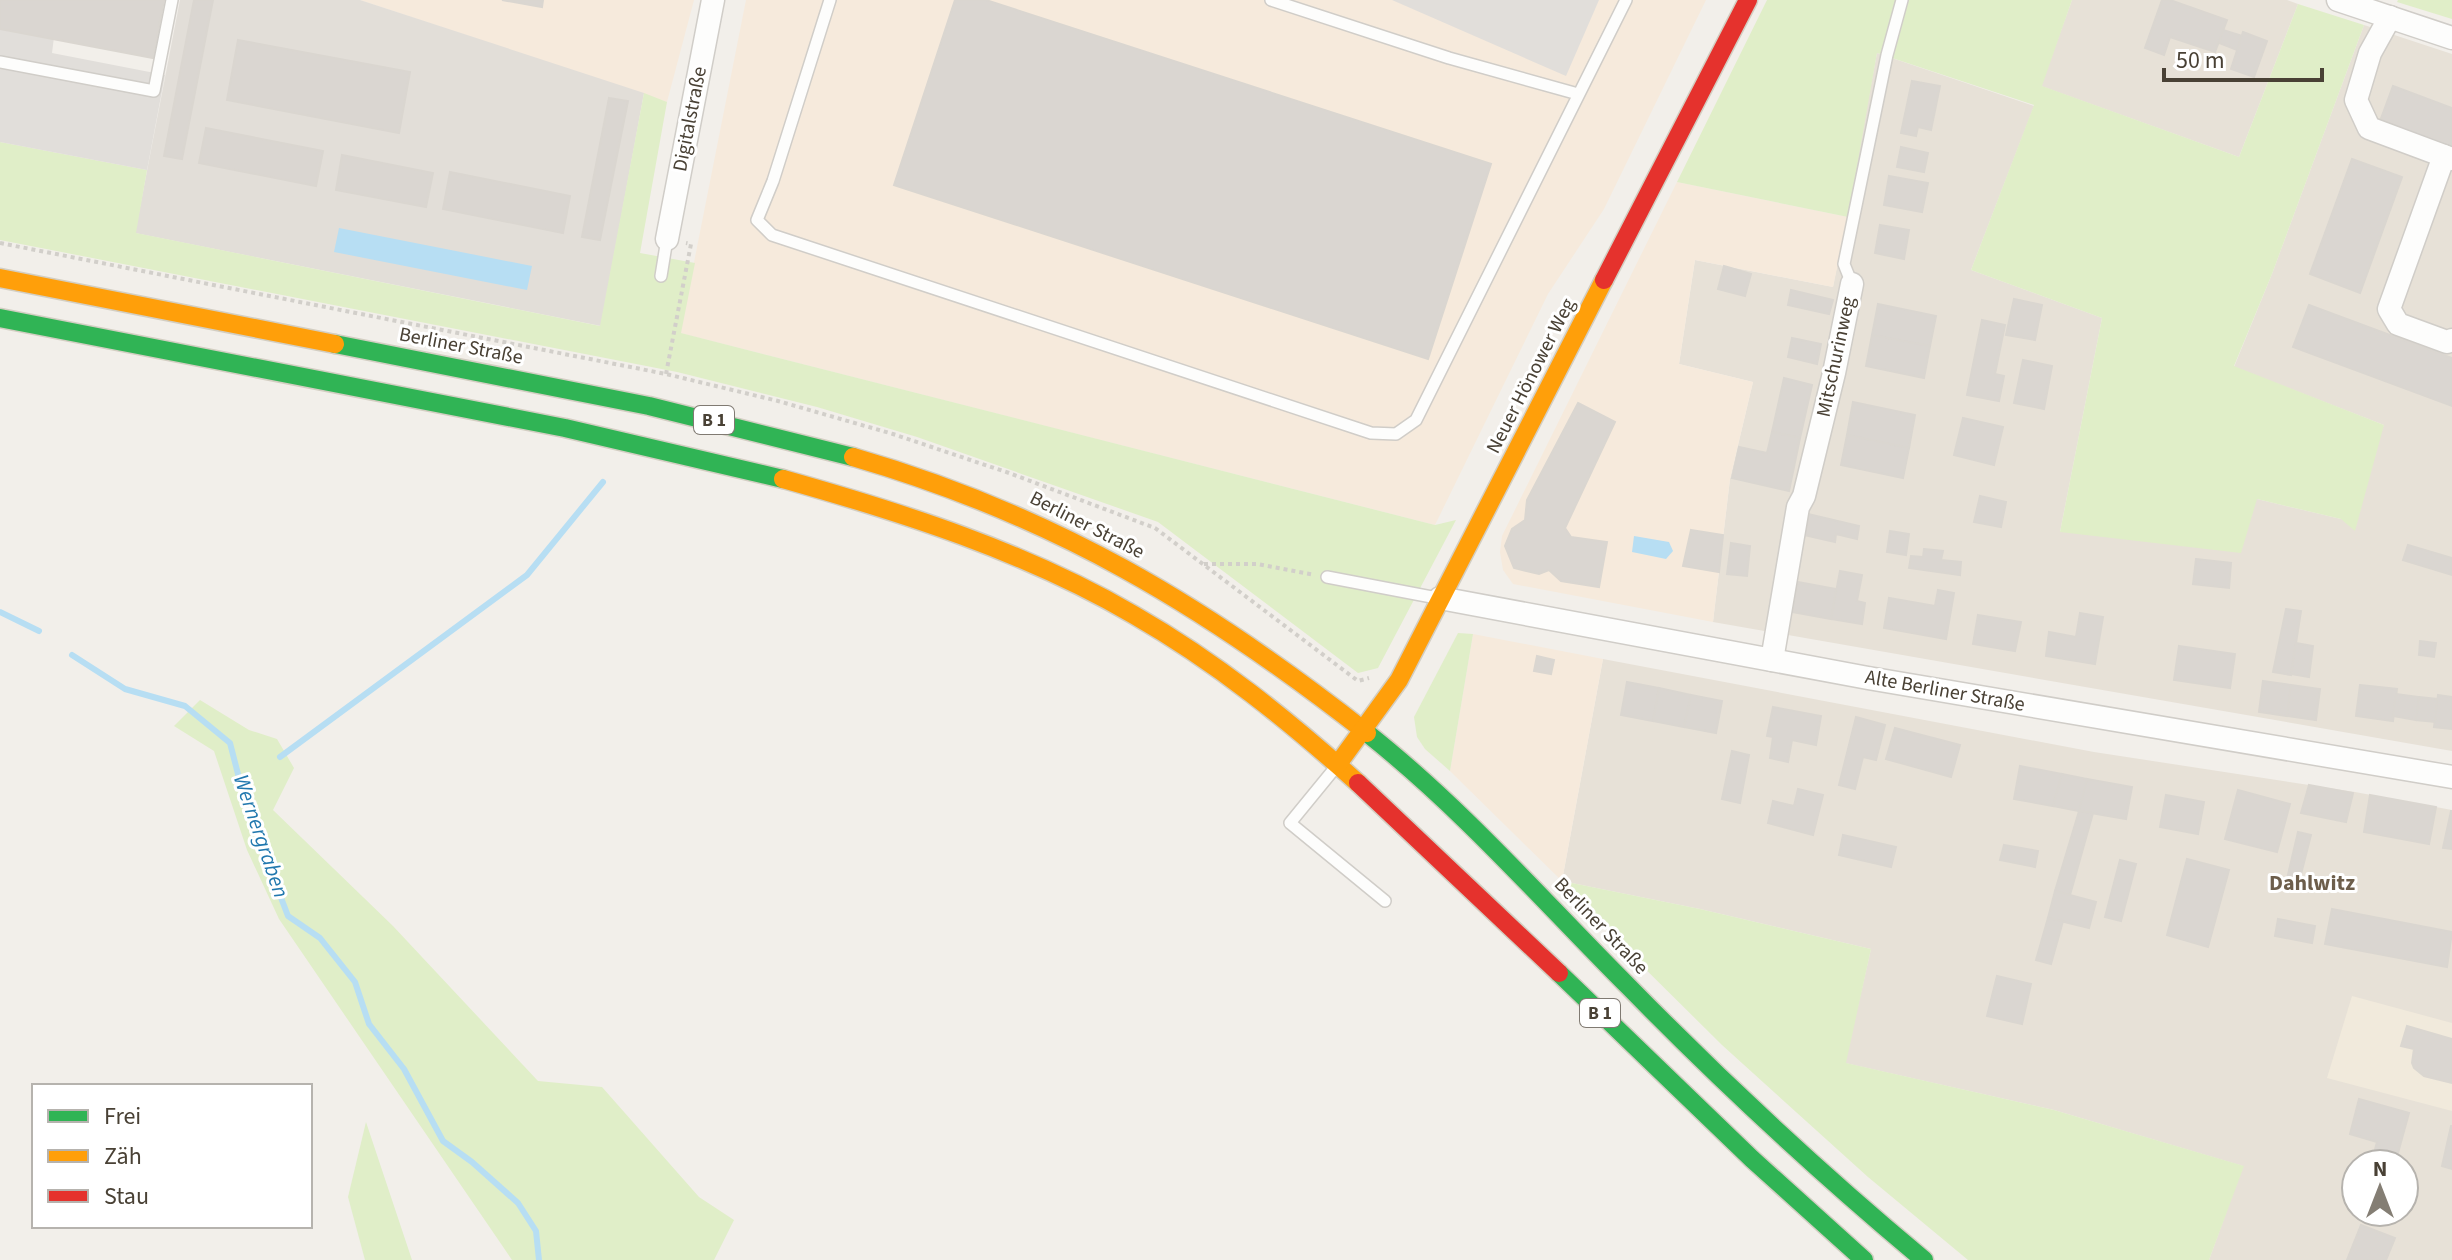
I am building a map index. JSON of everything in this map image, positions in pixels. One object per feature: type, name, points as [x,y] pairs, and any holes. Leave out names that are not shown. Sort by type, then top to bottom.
[{"type":"main road","name":"Neuer Hönower Weg","points":[[1338,764],[1393,690],[1748,0]]},
{"type":"main road","name":"Berliner Straße","points":[[0,278],[689,414],[823,448],[942,485],[1017,514],[1096,553],[1169,592],[1236,637],[1413,772],[1493,846],[1588,946],[1815,1166],[1924,1260]]},
{"type":"main road","name":"B 1","points":[[0,318],[687,455],[817,486],[921,520],[1084,588],[1216,666],[1293,724],[1502,915],[1774,1182],[1864,1260]]},
{"type":"street","name":"Digitalstraße","points":[[667,239],[713,0]]},
{"type":"street","points":[[2338,0],[2452,38]]},
{"type":"street","points":[[2390,17],[2370,53],[2356,100],[2369,128],[2448,158],[2389,309],[2398,324],[2447,342],[2452,340]]},
{"type":"street","name":"Mitschurinweg","points":[[1772,660],[1798,507],[1804,496],[1834,373],[1852,284]]},
{"type":"street","name":"Alte Berliner Straße","points":[[1440,598],[1772,660],[2452,777]]},
{"type":"lane","points":[[0,62],[154,91],[172,0]]},
{"type":"lane","points":[[830,0],[773,181],[757,220],[772,235],[1371,433],[1396,434],[1416,420],[1626,0]]},
{"type":"lane","name":"Mitschurinweg","points":[[1852,284],[1844,264],[1887,55],[1902,0]]},
{"type":"lane","points":[[1279,1],[1449,58],[1578,94]]},
{"type":"lane","points":[[661,276],[667,239]]},
{"type":"lane","points":[[1327,577],[1440,598]]},
{"type":"lane","points":[[1338,764],[1290,823],[1385,901]]},
{"type":"path","points":[[0,243],[666,374],[691,244],[667,239]]},
{"type":"path","points":[[1155,528],[1358,681],[1372,678],[1393,690]]},
{"type":"path","points":[[1202,564],[1257,564],[1327,577]]},
{"type":"shaded area","points":[[180,0],[360,0],[644,93],[601,326],[135,233]]},
{"type":"shaded area","points":[[360,0],[694,0],[667,102]]},
{"type":"shaded area","points":[[746,0],[1706,0],[1604,209],[1548,294],[1435,525],[680,333]]},
{"type":"shaded area","points":[[1392,0],[1599,0],[1566,76]]},
{"type":"shaded area","points":[[2072,0],[2287,0],[2298,4],[2239,157],[2041,86]]},
{"type":"shaded area","points":[[2364,25],[2452,54],[2452,751],[1713,622],[1730,479],[1753,382],[1679,364],[1695,260],[1833,287],[1877,53],[2034,106],[1971,270],[2102,318],[2060,532],[2257,499],[2341,519],[2384,425],[2234,367],[2272,274]]},
{"type":"shaded area","points":[[0,27],[54,37],[52,53],[165,75],[147,170],[0,142]]},
{"type":"shaded area","points":[[1677,182],[1848,217],[1833,287],[1695,260],[1679,364],[1753,382],[1730,479],[1713,622],[1513,584],[1503,570],[1500,552],[1502,536]]},
{"type":"shaded area","points":[[1473,634],[1603,659],[1562,881],[1450,771]]},
{"type":"shaded area","points":[[1603,659],[2094,752],[2452,810],[2452,1260],[2209,1260],[2243,1166],[2054,1110],[1845,1063],[1871,949],[1562,881]]},
{"type":"shaded area","points":[[2352,996],[2452,1023],[2452,1111],[2327,1078]]},
{"type":"green space","points":[[1767,0],[2072,0],[2042,86],[2239,157],[2298,4],[2364,25],[2272,274],[2234,366],[2384,425],[2355,531],[2341,519],[2257,499],[2241,553],[2060,532],[2102,318],[1971,270],[2034,105],[1877,53],[1848,217],[1677,182]]},
{"type":"green space","points":[[2452,0],[2452,19],[2397,2]]},
{"type":"green space","points":[[644,93],[667,102],[640,253],[695,263],[681,333],[1435,525],[1456,520],[1378,668],[1358,673],[1158,522],[917,437],[817,407],[677,372],[0,240],[0,142],[147,170],[136,233],[600,326]]},
{"type":"green space","points":[[1458,633],[1473,634],[1450,771],[1425,749],[1417,737],[1414,717]]},
{"type":"green space","points":[[200,700],[249,730],[277,739],[294,768],[273,810],[393,926],[538,1081],[602,1087],[699,1197],[734,1220],[714,1260],[512,1260],[279,919],[247,850],[214,751],[174,726]]},
{"type":"green space","points":[[1562,881],[1871,949],[1846,1063],[2054,1110],[2244,1166],[2209,1260],[1968,1260],[1868,1177],[1722,1045],[1617,941]]},
{"type":"green space","points":[[366,1122],[412,1260],[365,1260],[348,1197]]},
{"type":"water","points":[[339,228],[532,266],[527,290],[334,252]]},
{"type":"water","points":[[1634,536],[1669,542],[1673,551],[1666,559],[1632,552]]},
{"type":"building","points":[[0,0],[164,0],[153,58],[0,29]]},
{"type":"building","points":[[194,0],[213,0],[182,159],[164,156]]},
{"type":"building","points":[[502,0],[543,0],[542,7]]},
{"type":"building","points":[[955,0],[986,0],[1491,164],[1428,359],[894,185]]},
{"type":"building","points":[[2162,0],[2227,20],[2215,52],[2170,37],[2164,55],[2145,48]]},
{"type":"building","points":[[2223,30],[2242,36],[2237,50],[2219,43]]},
{"type":"building","points":[[2243,32],[2267,41],[2254,77],[2231,69]]},
{"type":"building","points":[[238,40],[410,72],[399,133],[227,100]]},
{"type":"building","points":[[1912,81],[1940,86],[1931,130],[1918,127],[1916,136],[1901,133]]},
{"type":"building","points":[[2393,86],[2452,108],[2452,151],[2379,124]]},
{"type":"building","points":[[609,98],[628,101],[600,240],[582,237]]},
{"type":"building","points":[[206,128],[323,151],[316,186],[199,163]]},
{"type":"building","points":[[1901,147],[1928,153],[1924,172],[1897,167]]},
{"type":"building","points":[[342,155],[433,173],[426,207],[336,190]]},
{"type":"building","points":[[2352,159],[2402,177],[2360,293],[2310,274]]},
{"type":"building","points":[[450,172],[570,196],[563,233],[443,209]]},
{"type":"building","points":[[1889,176],[1928,183],[1922,212],[1884,205]]},
{"type":"building","points":[[1880,225],[1909,230],[1904,259],[1875,253]]},
{"type":"building","points":[[1724,266],[1751,274],[1745,296],[1718,289]]},
{"type":"building","points":[[1791,290],[1833,300],[1829,314],[1788,305]]},
{"type":"building","points":[[2014,299],[2042,305],[2035,340],[2006,335]]},
{"type":"building","points":[[1878,304],[1936,316],[1930,346],[1872,335]]},
{"type":"building","points":[[2309,305],[2452,358],[2452,406],[2293,347]]},
{"type":"building","points":[[1982,320],[2005,325],[1995,374],[2004,376],[1999,401],[1967,395]]},
{"type":"building","points":[[1872,335],[1930,346],[1924,378],[1866,366]]},
{"type":"building","points":[[1792,338],[1821,344],[1817,364],[1788,357]]},
{"type":"building","points":[[2023,360],[2052,366],[2044,409],[2014,403]]},
{"type":"building","points":[[1784,378],[1812,385],[1800,438],[1772,432]]},
{"type":"building","points":[[1853,402],[1915,415],[1909,448],[1847,435]]},
{"type":"building","points":[[1578,403],[1615,422],[1565,528],[1571,537],[1607,542],[1599,587],[1561,581],[1549,570],[1539,574],[1514,568],[1505,546],[1512,529],[1525,520],[1527,500]]},
{"type":"building","points":[[1963,418],[2003,427],[1994,465],[1954,455]]},
{"type":"building","points":[[1772,432],[1800,438],[1789,491],[1732,478],[1739,447],[1767,453]]},
{"type":"building","points":[[1847,435],[1909,448],[1903,478],[1841,465]]},
{"type":"building","points":[[1980,496],[2006,502],[2001,527],[1974,522]]},
{"type":"building","points":[[1808,514],[1859,526],[1857,539],[1836,534],[1835,542],[1804,535]]},
{"type":"building","points":[[1691,530],[1723,535],[1719,572],[1683,566]]},
{"type":"building","points":[[1890,531],[1909,534],[1906,555],[1887,552]]},
{"type":"building","points":[[1731,543],[1750,546],[1747,576],[1727,574]]},
{"type":"building","points":[[2408,545],[2452,558],[2452,575],[2403,560]]},
{"type":"building","points":[[1924,549],[1943,551],[1941,560],[1961,562],[1960,575],[1909,568],[1911,556],[1923,557]]},
{"type":"building","points":[[2196,559],[2231,563],[2229,588],[2193,584]]},
{"type":"building","points":[[1840,571],[1862,575],[1857,601],[1865,603],[1862,624],[1831,619]]},
{"type":"building","points":[[1798,582],[1836,589],[1831,619],[1792,612]]},
{"type":"building","points":[[1938,590],[1954,593],[1946,639],[1884,628],[1889,598],[1935,606]]},
{"type":"building","points":[[2286,609],[2301,611],[2291,675],[2273,672]]},
{"type":"building","points":[[2080,613],[2103,617],[2095,664],[2046,656],[2049,632],[2076,637]]},
{"type":"building","points":[[1978,615],[2021,622],[2015,651],[1973,644]]},
{"type":"building","points":[[2420,641],[2436,643],[2434,657],[2419,655]]},
{"type":"building","points":[[2296,643],[2313,646],[2309,677],[2291,674]]},
{"type":"building","points":[[2179,646],[2235,654],[2230,688],[2174,680]]},
{"type":"building","points":[[1537,656],[1554,660],[1551,674],[1534,671]]},
{"type":"building","points":[[2263,681],[2291,685],[2287,716],[2259,712]]},
{"type":"building","points":[[1627,682],[1659,688],[1653,721],[1621,715]]},
{"type":"building","points":[[2291,685],[2320,689],[2316,720],[2287,716]]},
{"type":"building","points":[[2360,685],[2397,689],[2393,721],[2356,716]]},
{"type":"building","points":[[1659,688],[1691,695],[1684,727],[1653,721]]},
{"type":"building","points":[[2396,694],[2419,697],[2416,720],[2393,716]]},
{"type":"building","points":[[1691,695],[1722,701],[1716,733],[1684,727]]},
{"type":"building","points":[[2438,695],[2452,697],[2452,729],[2434,727]]},
{"type":"building","points":[[2419,697],[2437,699],[2435,722],[2416,720]]},
{"type":"building","points":[[1773,707],[1821,716],[1816,745],[1792,740],[1788,762],[1770,758],[1773,737],[1767,736]]},
{"type":"building","points":[[1856,717],[1885,725],[1876,760],[1863,757],[1855,789],[1839,785]]},
{"type":"building","points":[[1895,728],[1960,745],[1951,777],[1886,759]]},
{"type":"building","points":[[1732,751],[1749,755],[1740,803],[1722,799]]},
{"type":"building","points":[[2020,766],[2062,774],[2053,806],[2014,799]]},
{"type":"building","points":[[2062,774],[2087,779],[2079,811],[2053,806]]},
{"type":"building","points":[[2087,779],[2132,787],[2126,819],[2079,811]]},
{"type":"building","points":[[2309,785],[2353,793],[2346,822],[2301,813]]},
{"type":"building","points":[[1798,789],[1823,795],[1813,835],[1768,823],[1773,801],[1794,806]]},
{"type":"building","points":[[2238,790],[2290,804],[2277,852],[2225,839]]},
{"type":"building","points":[[2166,795],[2204,802],[2198,834],[2160,827]]},
{"type":"building","points":[[2370,795],[2436,807],[2429,844],[2364,832]]},
{"type":"building","points":[[2079,811],[2093,813],[2070,895],[2055,891]]},
{"type":"building","points":[[2452,811],[2452,849],[2443,848]]},
{"type":"building","points":[[2298,832],[2311,835],[2298,886],[2286,883]]},
{"type":"building","points":[[1843,835],[1896,847],[1891,867],[1839,855]]},
{"type":"building","points":[[2004,845],[2038,851],[2035,867],[2000,860]]},
{"type":"building","points":[[2187,859],[2229,870],[2208,947],[2167,935]]},
{"type":"building","points":[[2120,860],[2136,864],[2121,921],[2105,917]]},
{"type":"building","points":[[2055,891],[2096,902],[2089,928],[2048,918]]},
{"type":"building","points":[[2332,909],[2452,932],[2447,967],[2325,944]]},
{"type":"building","points":[[2048,918],[2063,921],[2051,964],[2036,960]]},
{"type":"building","points":[[2278,919],[2315,926],[2312,943],[2275,936]]},
{"type":"building","points":[[1997,976],[2031,984],[2022,1024],[1987,1016]]},
{"type":"building","points":[[2407,1026],[2452,1039],[2452,1083],[2424,1076],[2414,1068],[2414,1049],[2401,1046]]},
{"type":"building","points":[[2359,1099],[2409,1113],[2399,1148],[2375,1148],[2377,1142],[2350,1134]]},
{"type":"building","points":[[2452,1126],[2452,1169],[2442,1166]]},
{"type":"building","points":[[2360,1228],[2369,1228],[2395,1238],[2386,1260],[2347,1260]]},
{"type":"waterway","points":[[280,757],[527,575],[603,482]]},
{"type":"waterway","name":"Wernergraben","points":[[0,612],[39,631]]},
{"type":"waterway","name":"Wernergraben","points":[[72,655],[125,689],[185,706],[230,743],[247,809],[288,916],[320,938],[355,982],[369,1024],[404,1069],[443,1141],[518,1203],[536,1231],[539,1260]]},
{"type":"traffic: fast","points":[[0,318],[565,428],[783,479]]},
{"type":"traffic: fast","points":[[335,344],[649,406],[853,457]]},
{"type":"traffic: fast","points":[[1367,733],[1469,824],[1736,1093],[1924,1260]]},
{"type":"traffic: fast","points":[[1559,973],[1752,1159],[1864,1260]]},
{"type":"traffic: slow","points":[[0,278],[335,344]]},
{"type":"traffic: slow","points":[[1338,764],[1399,680],[1604,280]]},
{"type":"traffic: slow","points":[[853,457],[926,480],[995,507],[1061,536],[1124,569],[1246,644],[1367,733]]},
{"type":"traffic: slow","points":[[783,479],[963,536],[1093,592],[1164,633],[1222,672],[1358,783]]},
{"type":"traffic: jam","points":[[1604,280],[1748,0]]},
{"type":"traffic: jam","points":[[1358,783],[1559,973]]},
{"type":"district","name":"Dahlwitz","points":[[2312,883]]}]
